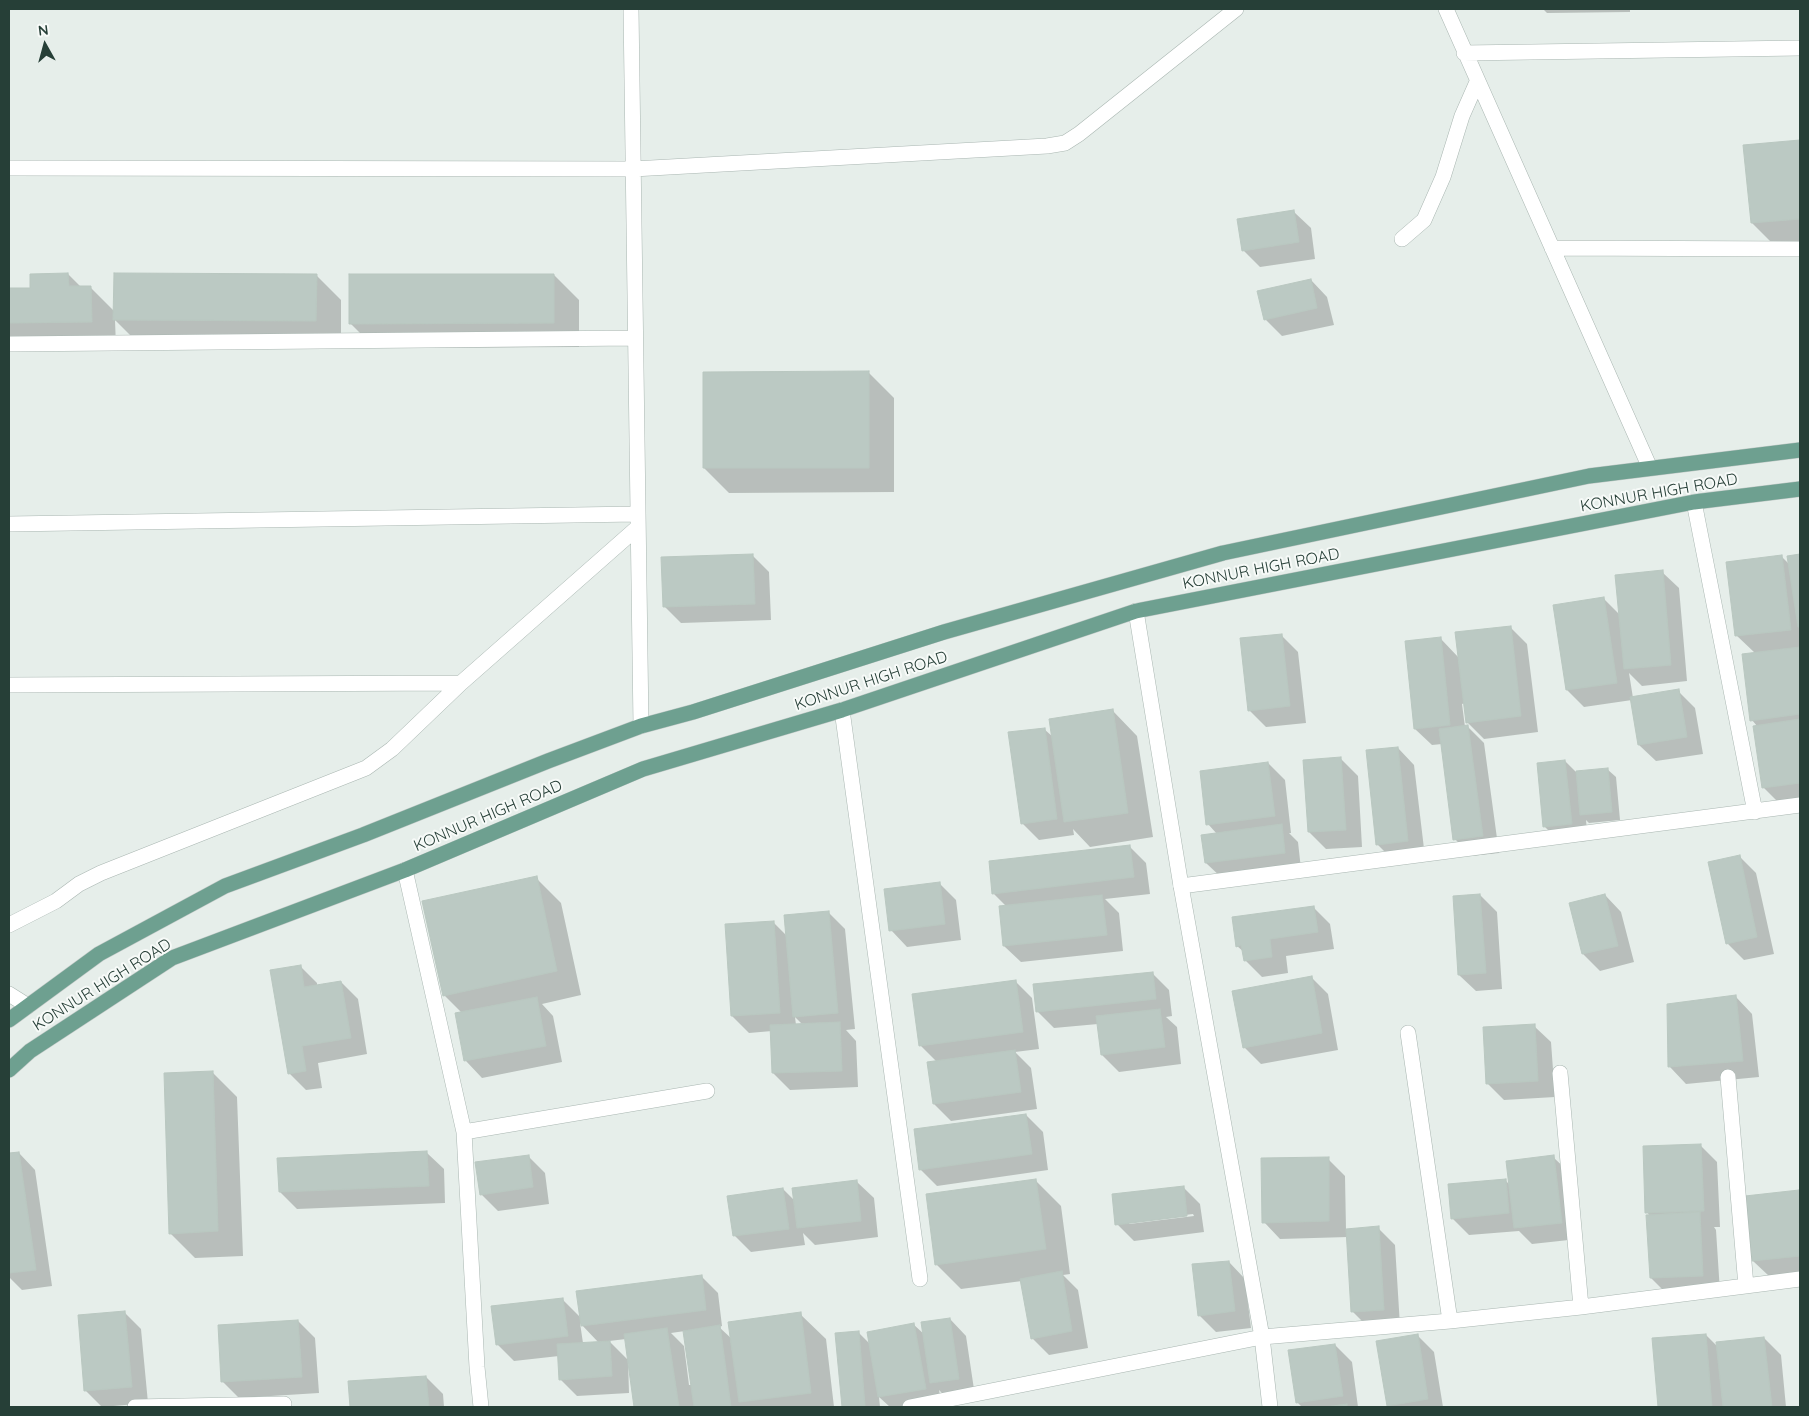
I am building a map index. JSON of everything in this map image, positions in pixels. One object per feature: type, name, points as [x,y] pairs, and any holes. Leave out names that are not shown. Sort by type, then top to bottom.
[{"type":"main road","points":[[9,1020],[99,954],[225,886],[641,726],[693,712],[944,632],[1223,553],[1589,476],[1800,450]]},
{"type":"main road","name":"KONNUR HIGH ROAD","points":[[9,1070],[30,1051],[172,958],[405,870],[643,769],[842,710],[1136,611],[1694,502],[1800,489]]},
{"type":"street","points":[[631,9],[641,726]]},
{"type":"street","points":[[9,168],[633,168],[1047,146],[1065,143],[1079,134],[1236,9]]},
{"type":"street","points":[[1446,9],[1650,468]]},
{"type":"street","points":[[1464,52],[1800,48]]},
{"type":"street","points":[[1402,240],[1424,220],[1443,177],[1462,116],[1477,82]]},
{"type":"street","points":[[1552,248],[1800,249]]},
{"type":"street","points":[[9,344],[635,338]]},
{"type":"street","points":[[1694,502],[1755,812]]},
{"type":"street","points":[[9,524],[637,521]]},
{"type":"street","points":[[9,925],[56,901],[79,884],[100,873],[366,768],[392,749],[637,521]]},
{"type":"street","points":[[1136,611],[1181,886],[1262,1337],[1270,1407]]},
{"type":"street","points":[[9,685],[461,683]]},
{"type":"street","points":[[842,710],[920,1279]]},
{"type":"street","points":[[1181,886],[1800,805]]},
{"type":"street","points":[[405,870],[464,1132],[476,1357],[481,1407]]},
{"type":"street","points":[[9,994],[28,1006]]},
{"type":"street","points":[[1408,1033],[1450,1321]]},
{"type":"street","points":[[1560,1073],[1581,1307]]},
{"type":"street","points":[[1728,1077],[1746,1286]]},
{"type":"street","points":[[464,1132],[707,1092]]},
{"type":"street","points":[[910,1407],[1262,1337],[1450,1321],[1581,1307],[1800,1279]]},
{"type":"street","points":[[134,1407],[284,1404]]},
{"type":"building","points":[[1800,140],[1800,219],[1751,223],[1743,145]]},
{"type":"building","points":[[1294,210],[1299,242],[1242,251],[1237,219]]},
{"type":"building","points":[[68,273],[69,286],[91,286],[92,322],[9,323],[9,288],[30,288],[30,274]]},
{"type":"building","points":[[114,273],[317,274],[316,321],[113,320]]},
{"type":"building","points":[[349,274],[554,274],[554,323],[349,324]]},
{"type":"building","points":[[1311,279],[1317,308],[1264,320],[1257,291]]},
{"type":"building","points":[[869,371],[869,468],[703,468],[703,372]]},
{"type":"building","points":[[753,554],[755,604],[663,607],[661,557]]},
{"type":"building","points":[[1800,554],[1800,627],[1798,627],[1787,556]]},
{"type":"building","points":[[1782,555],[1791,630],[1735,636],[1726,562]]},
{"type":"building","points":[[1663,570],[1671,665],[1624,669],[1615,575]]},
{"type":"building","points":[[1604,597],[1617,683],[1566,690],[1553,605]]},
{"type":"building","points":[[1511,626],[1521,716],[1466,723],[1455,632]]},
{"type":"building","points":[[1282,634],[1290,706],[1248,711],[1240,638]]},
{"type":"building","points":[[1441,637],[1450,725],[1414,729],[1405,641]]},
{"type":"building","points":[[1800,647],[1800,714],[1750,721],[1742,654]]},
{"type":"building","points":[[1679,689],[1687,737],[1638,745],[1630,697]]},
{"type":"building","points":[[1113,709],[1128,813],[1064,822],[1049,719]]},
{"type":"building","points":[[1800,719],[1800,783],[1762,788],[1753,726]]},
{"type":"building","points":[[1468,725],[1483,836],[1453,840],[1439,729]]},
{"type":"building","points":[[1045,728],[1057,819],[1021,824],[1008,732]]},
{"type":"building","points":[[1398,747],[1408,841],[1376,845],[1366,750]]},
{"type":"building","points":[[1341,757],[1346,830],[1308,832],[1303,760]]},
{"type":"building","points":[[1565,760],[1572,824],[1543,827],[1537,763]]},
{"type":"building","points":[[1268,762],[1275,816],[1206,825],[1200,771]]},
{"type":"building","points":[[1608,768],[1612,812],[1580,815],[1576,771]]},
{"type":"building","points":[[1282,824],[1285,853],[1205,863],[1201,835]]},
{"type":"building","points":[[1130,845],[1134,877],[992,894],[989,861]]},
{"type":"building","points":[[1740,855],[1757,937],[1726,944],[1708,862]]},
{"type":"building","points":[[537,876],[557,971],[443,996],[422,901]]},
{"type":"building","points":[[940,882],[945,924],[889,931],[884,889]]},
{"type":"building","points":[[1480,894],[1486,973],[1458,975],[1453,896]]},
{"type":"building","points":[[1605,894],[1618,946],[1582,954],[1569,903]]},
{"type":"building","points":[[1102,895],[1107,935],[1003,946],[999,906]]},
{"type":"building","points":[[1314,906],[1318,932],[1270,939],[1272,957],[1244,961],[1241,945],[1236,947],[1232,917]]},
{"type":"building","points":[[829,911],[838,1013],[793,1017],[784,915]]},
{"type":"building","points":[[774,921],[780,1013],[731,1016],[725,924]]},
{"type":"building","points":[[301,965],[304,987],[341,981],[351,1038],[302,1046],[306,1071],[288,1074],[270,970]]},
{"type":"building","points":[[1153,972],[1156,999],[1036,1012],[1033,984]]},
{"type":"building","points":[[1312,976],[1322,1033],[1243,1048],[1232,991]]},
{"type":"building","points":[[1016,980],[1023,1032],[919,1046],[912,994]]},
{"type":"building","points":[[1736,995],[1743,1061],[1668,1067],[1667,1004]]},
{"type":"building","points":[[537,997],[546,1046],[464,1061],[455,1013]]},
{"type":"building","points":[[1160,1009],[1165,1047],[1101,1055],[1096,1016]]},
{"type":"building","points":[[840,1022],[842,1071],[772,1073],[770,1025]]},
{"type":"building","points":[[1535,1024],[1538,1081],[1486,1084],[1483,1027]]},
{"type":"building","points":[[1015,1050],[1021,1092],[933,1104],[927,1062]]},
{"type":"building","points":[[213,1071],[218,1231],[169,1234],[164,1073]]},
{"type":"building","points":[[1026,1114],[1032,1154],[919,1170],[914,1129]]},
{"type":"building","points":[[1701,1144],[1704,1211],[1645,1213],[1643,1146]]},
{"type":"building","points":[[427,1151],[429,1186],[279,1192],[277,1158]]},
{"type":"building","points":[[19,1152],[36,1270],[9,1273],[9,1153]]},
{"type":"building","points":[[529,1155],[533,1187],[480,1195],[475,1162]]},
{"type":"building","points":[[1554,1155],[1562,1223],[1514,1228],[1506,1161]]},
{"type":"building","points":[[1329,1157],[1329,1221],[1262,1223],[1261,1158]]},
{"type":"building","points":[[1036,1179],[1046,1249],[935,1265],[926,1194]]},
{"type":"building","points":[[1506,1179],[1509,1213],[1451,1219],[1448,1184]]},
{"type":"building","points":[[857,1180],[861,1221],[797,1228],[792,1188]]},
{"type":"building","points":[[1184,1186],[1187,1216],[1115,1225],[1112,1194]]},
{"type":"building","points":[[783,1188],[789,1229],[733,1236],[727,1196]]},
{"type":"building","points":[[1799,1190],[1800,1256],[1752,1261],[1745,1196]]},
{"type":"building","points":[[1700,1212],[1703,1276],[1650,1278],[1646,1215]]},
{"type":"building","points":[[1379,1226],[1384,1310],[1351,1312],[1346,1229]]},
{"type":"building","points":[[1229,1261],[1235,1311],[1198,1316],[1192,1264]]},
{"type":"building","points":[[1062,1271],[1072,1331],[1031,1339],[1020,1279]]},
{"type":"building","points":[[702,1275],[706,1310],[581,1326],[576,1291]]},
{"type":"building","points":[[563,1298],[568,1336],[496,1345],[491,1306]]},
{"type":"building","points":[[125,1311],[132,1387],[84,1391],[78,1315]]},
{"type":"building","points":[[801,1312],[811,1393],[739,1402],[728,1322]]},
{"type":"building","points":[[950,1318],[959,1379],[930,1383],[921,1322]]},
{"type":"building","points":[[298,1320],[302,1377],[221,1382],[218,1325]]},
{"type":"building","points":[[914,1323],[926,1389],[878,1397],[867,1332]]},
{"type":"building","points":[[720,1325],[731,1407],[694,1407],[683,1331]]},
{"type":"building","points":[[667,1328],[679,1407],[634,1407],[624,1334]]},
{"type":"building","points":[[859,1331],[865,1406],[842,1407],[835,1333]]},
{"type":"building","points":[[1418,1334],[1428,1399],[1387,1406],[1376,1341]]},
{"type":"building","points":[[1706,1334],[1712,1407],[1658,1407],[1652,1338]]},
{"type":"building","points":[[1764,1337],[1772,1407],[1723,1407],[1716,1342]]},
{"type":"building","points":[[610,1341],[612,1376],[559,1380],[557,1344]]},
{"type":"building","points":[[1335,1344],[1343,1396],[1296,1403],[1288,1350]]},
{"type":"building","points":[[426,1376],[429,1407],[350,1407],[348,1381]]},
{"type":"building","points":[[1347,1404],[1347,1407],[1325,1407]]}]
